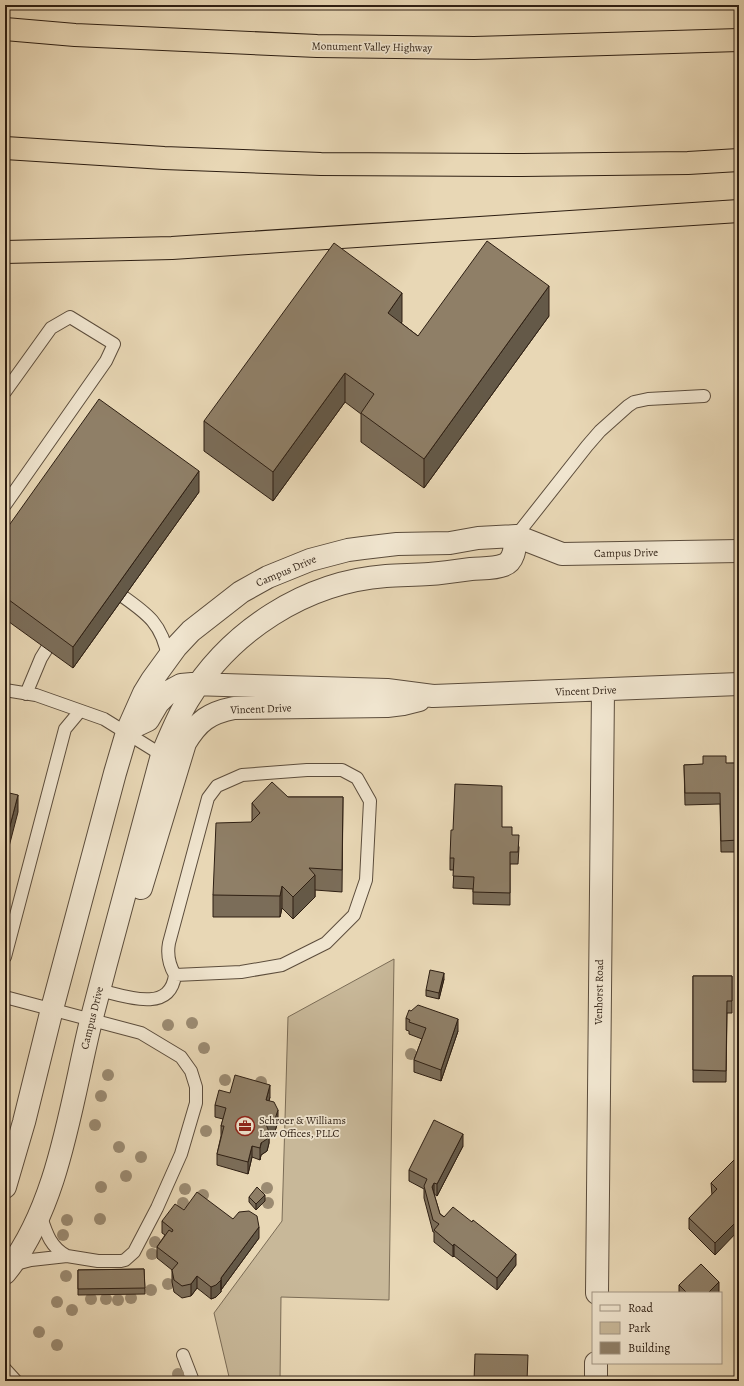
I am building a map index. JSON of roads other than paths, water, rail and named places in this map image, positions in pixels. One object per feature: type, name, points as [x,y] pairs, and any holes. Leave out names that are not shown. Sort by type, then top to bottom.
[{"type":"highway","name":"Monument Valley Highway","points":[[5,29],[75,35],[318,46],[474,48],[739,40]]},
{"type":"highway","points":[[5,148],[164,158],[320,164],[522,166],[688,163],[739,160]]},
{"type":"highway","points":[[5,252],[172,248],[739,211]]},
{"type":"street","name":"Campus Drive","points":[[8,1269],[26,1242],[40,1214],[56,1167],[99,990],[162,755],[171,732],[184,707],[200,684],[229,649],[252,628],[276,612],[306,597],[341,585],[371,578],[501,566],[509,562],[512,558],[516,536]]},
{"type":"street","name":"Campus Drive","points":[[5,1187],[20,1137],[52,1009],[127,731],[144,693],[168,658],[191,632],[241,592],[268,577],[310,560],[334,553],[363,548],[397,544],[450,543],[478,538],[516,536],[562,554],[739,551]]},
{"type":"street","name":"Vincent Drive","points":[[127,731],[148,720],[158,703],[176,687],[186,684],[387,690],[433,696],[739,684]]},
{"type":"street","name":"Venhorst Road","points":[[597,1292],[603,690]]},
{"type":"street","name":"Vincent Drive","points":[[114,932],[139,895],[185,744],[192,731],[202,720],[214,713],[234,708],[387,706],[403,704],[433,696]]},
{"type":"street","points":[[596,1364],[596,1381]]},
{"type":"lane","points":[[5,392],[51,328],[70,316],[114,344],[106,361],[5,505]]},
{"type":"lane","points":[[516,536],[600,431],[628,406],[634,402],[648,399],[704,396]]},
{"type":"lane","points":[[102,580],[153,621],[164,640],[168,658]]},
{"type":"lane","points":[[26,694],[50,635],[62,625]]},
{"type":"lane","points":[[5,690],[36,695],[104,719],[127,731],[162,755]]},
{"type":"lane","points":[[5,957],[65,729],[80,711]]},
{"type":"lane","points":[[99,990],[146,1000],[157,998],[168,991],[174,981],[175,975],[171,966],[168,948],[208,798],[217,786],[242,775],[307,770],[342,770],[357,778],[370,801],[366,880],[354,915],[326,943],[282,966],[241,972],[175,975]]},
{"type":"lane","points":[[5,997],[141,1033],[181,1057],[186,1062],[193,1076],[196,1087],[196,1103],[175,1170],[157,1208],[131,1255],[126,1260],[111,1262],[67,1256],[31,1260],[8,1269]]},
{"type":"lane","points":[[40,1214],[52,1245],[67,1256]]},
{"type":"lane","points":[[183,1355],[193,1381]]},
{"type":"lane","points":[[5,1369],[16,1381]]},
{"type":"place","name":"Schroer & Williams Law Offices, PLLC","points":[[245,1126]]}]
